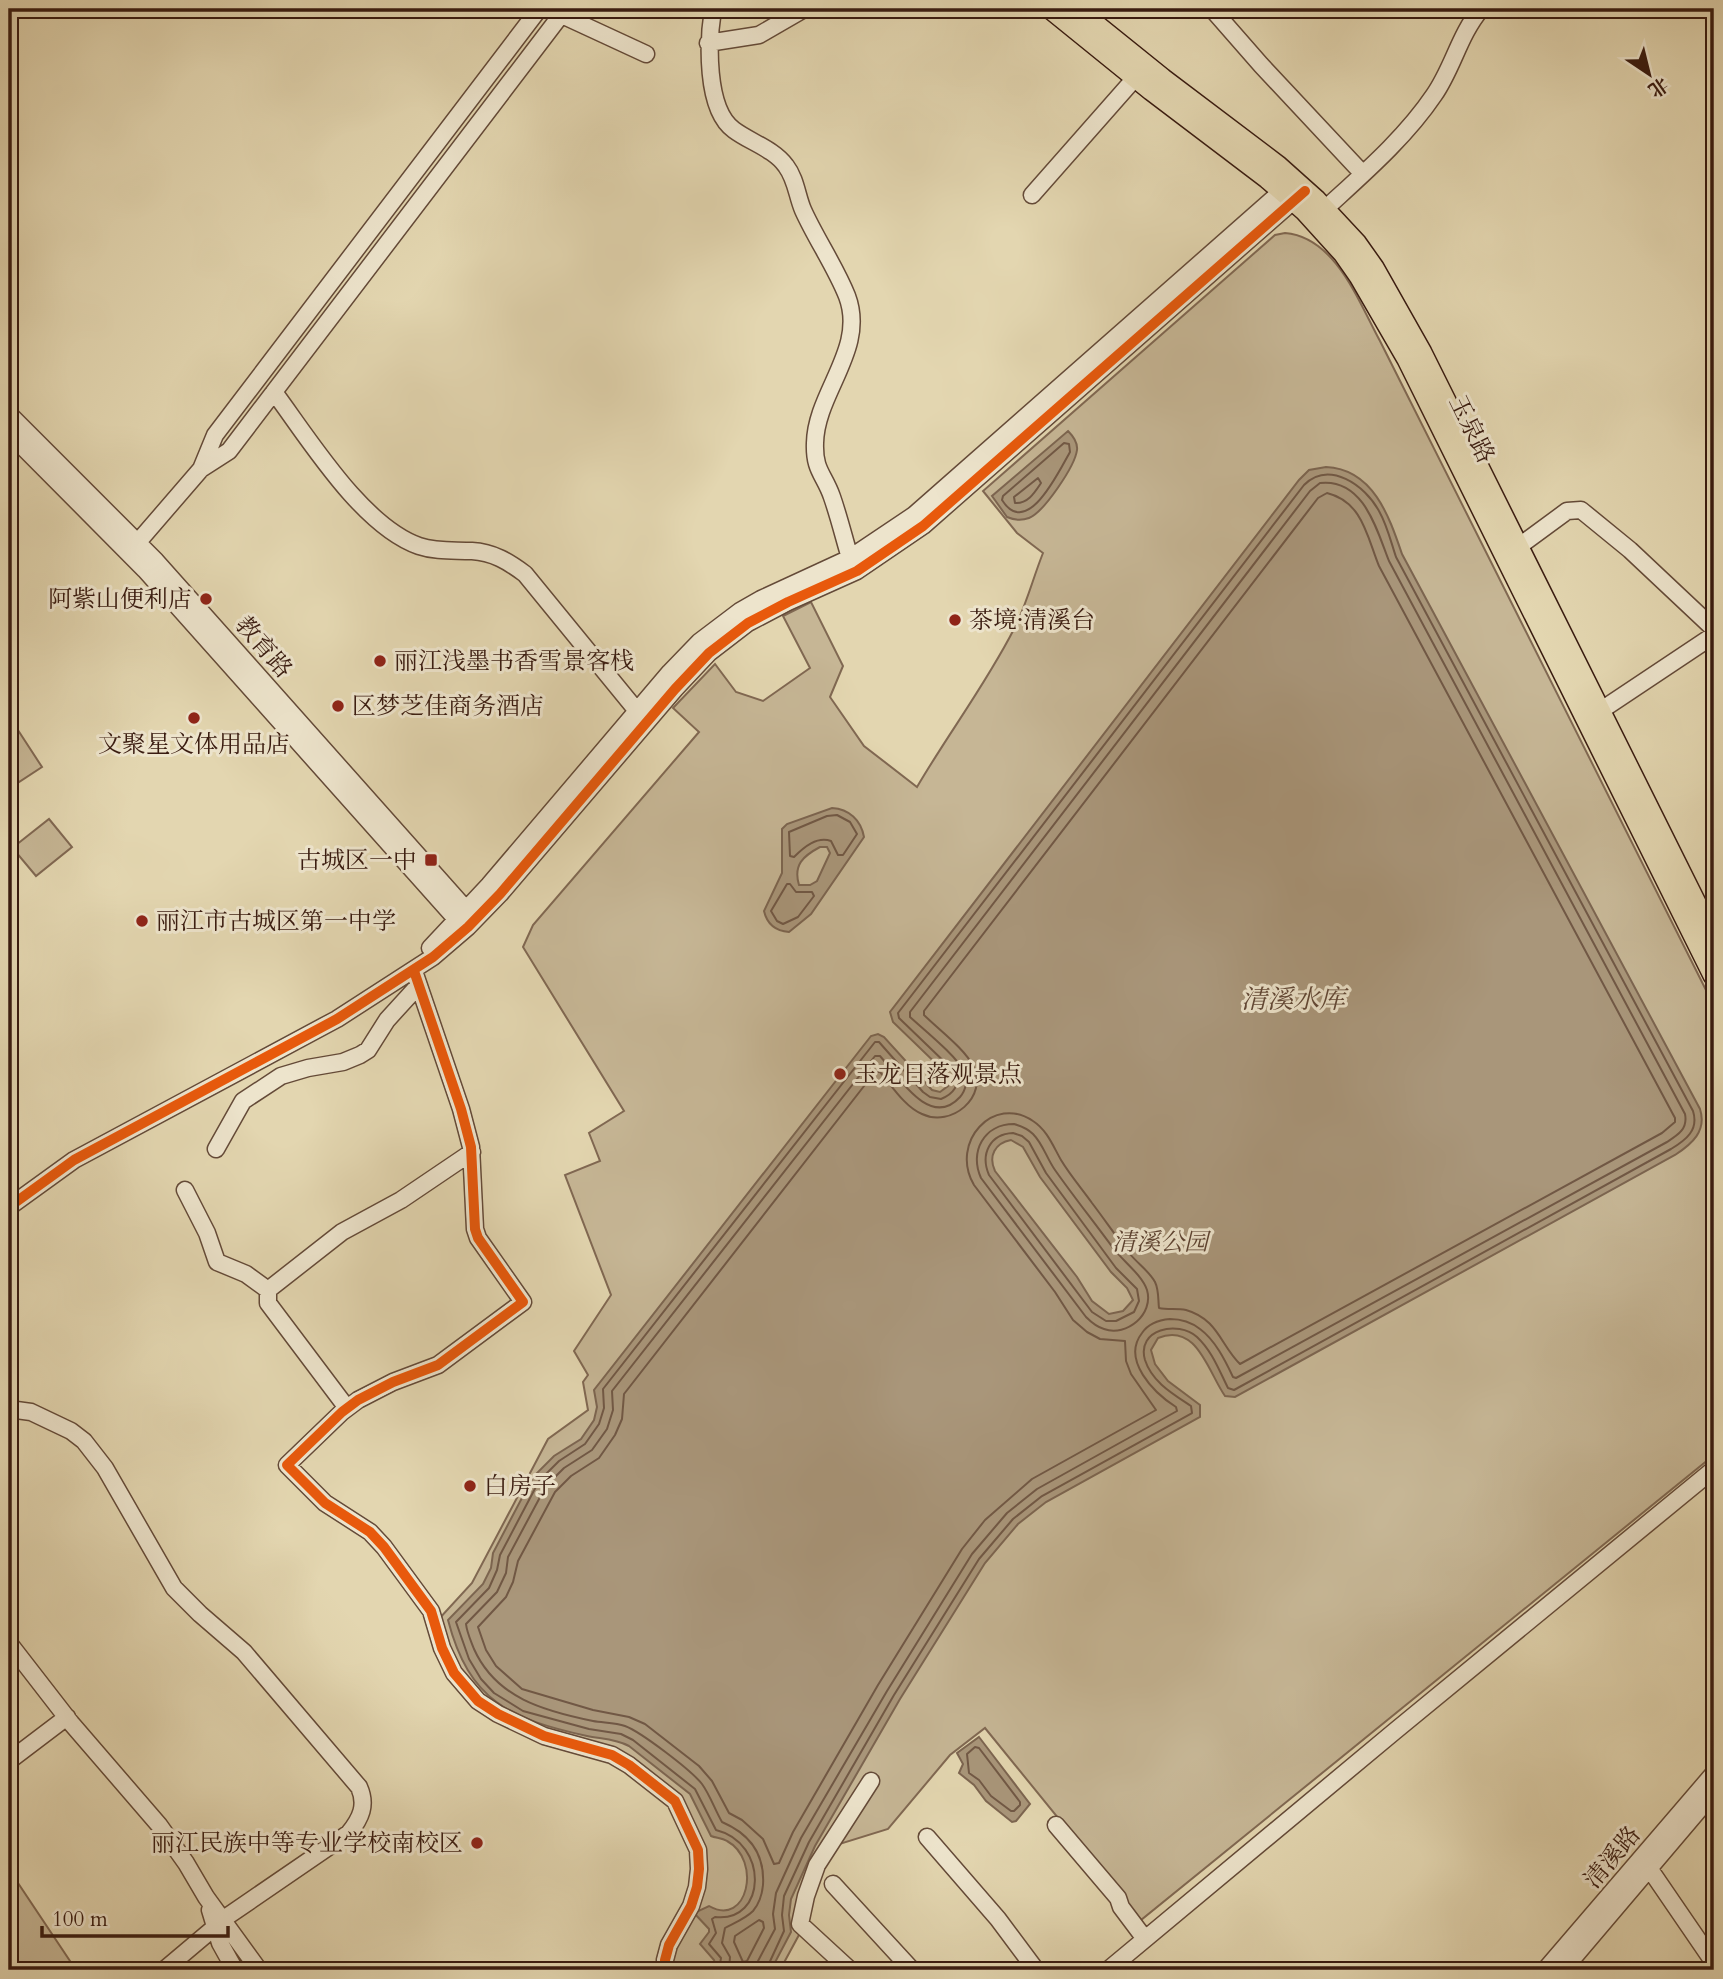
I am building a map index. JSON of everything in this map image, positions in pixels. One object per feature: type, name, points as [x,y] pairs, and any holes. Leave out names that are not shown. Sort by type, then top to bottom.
[{"type":"main road","name":"玉泉路","points":[[1052,9],[1136,77],[1294,190],[1325,209],[1356,244],[1389,293],[1416,343],[1714,941]]},
{"type":"main road","name":"玉泉路","points":[[1075,9],[1294,190],[1344,253],[1393,330],[1714,975]]},
{"type":"street","points":[[201,469],[215,435],[539,9]]},
{"type":"street","points":[[713,9],[708,43],[714,88],[728,124],[784,163],[792,176],[802,209],[848,298],[852,326],[848,348],[817,426],[814,441],[818,471],[832,495],[850,558]]},
{"type":"street","points":[[708,43],[760,34],[804,9]]},
{"type":"street","points":[[1212,9],[1363,174]]},
{"type":"street","points":[[1325,209],[1400,136],[1435,94],[1459,42],[1481,9]]},
{"type":"street","points":[[138,542],[201,469],[229,451],[555,12],[646,54]]},
{"type":"street","points":[[1032,195],[1136,77]]},
{"type":"street","points":[[216,1149],[243,1101],[274,1080],[290,1072],[334,1064],[360,1055],[368,1049],[416,979],[636,711],[684,657],[726,620],[761,599],[850,558],[892,531],[971,467],[1294,190]]},
{"type":"street","points":[[9,1207],[74,1160],[264,1060],[394,984],[466,920],[500,894],[681,682],[709,653],[748,623],[857,571],[916,532],[999,462],[1294,190]]},
{"type":"street","points":[[274,392],[348,490],[396,534],[431,550],[488,553],[525,574],[636,711]]},
{"type":"street","name":"教育路","points":[[9,414],[138,542],[466,920]]},
{"type":"street","name":"教育路","points":[[9,433],[145,570],[466,920]]},
{"type":"street","points":[[1518,547],[1567,511],[1581,510],[1630,550],[1714,629]]},
{"type":"street","points":[[1600,711],[1714,635]]},
{"type":"street","points":[[394,984],[416,979]]},
{"type":"street","points":[[416,979],[461,1109],[472,1152],[475,1229],[478,1238],[523,1302],[438,1365],[393,1382],[348,1408],[287,1465],[325,1503],[370,1532],[384,1547],[431,1611],[442,1648],[461,1684],[487,1708],[544,1736],[601,1750],[622,1760],[675,1801],[698,1850],[699,1869],[691,1906],[669,1945],[665,1960],[666,1970]]},
{"type":"street","points":[[264,1060],[274,1080]]},
{"type":"street","points":[[268,1290],[342,1232],[401,1200],[472,1152]]},
{"type":"street","points":[[185,1190],[207,1233],[217,1262],[246,1274],[268,1290]]},
{"type":"street","points":[[268,1290],[268,1303],[348,1408]]},
{"type":"street","points":[[9,1409],[31,1412],[71,1431],[85,1441],[105,1468],[174,1588],[244,1652],[362,1793],[362,1813],[349,1833],[218,1924],[164,1970]]},
{"type":"street","points":[[1118,1967],[1145,1939],[1714,1469]]},
{"type":"street","points":[[9,1643],[66,1717],[159,1825],[186,1863],[218,1924],[259,1970]]},
{"type":"street","points":[[9,1761],[66,1717]]},
{"type":"street","name":"清溪路","points":[[1545,1970],[1714,1773]]},
{"type":"street","points":[[850,1970],[800,1924],[817,1865],[871,1781]]},
{"type":"street","name":"清溪路","points":[[1563,1970],[1714,1792]]},
{"type":"street","points":[[1056,1825],[1118,1898],[1121,1907],[1145,1939]]},
{"type":"street","points":[[927,1837],[998,1919],[1036,1970]]},
{"type":"street","points":[[1649,1868],[1714,1963]]},
{"type":"street","points":[[833,1884],[912,1970]]},
{"type":"street","points":[[218,1924],[220,1943],[235,1970]]},
{"type":"green space","name":"清溪公园","points":[[1285,233],[1303,237],[1318,246],[1344,274],[1354,291],[1714,1006],[1714,1455],[1141,1920],[985,1728],[950,1755],[888,1829],[836,1845],[821,1867],[800,1933],[780,1970],[673,1970],[672,1960],[704,1849],[686,1806],[631,1759],[533,1726],[483,1698],[456,1665],[438,1620],[472,1583],[548,1439],[588,1410],[583,1382],[588,1375],[574,1351],[611,1295],[565,1175],[600,1161],[589,1133],[624,1111],[523,947],[533,925],[699,732],[673,708],[715,664],[736,692],[763,701],[810,668],[783,616],[811,602],[843,666],[830,697],[864,746],[917,787],[1014,629],[1043,553],[1017,533],[983,491],[1275,235]]},
{"type":"green space","points":[[14,724],[42,767],[19,782],[9,765],[9,727]]},
{"type":"green space","points":[[49,819],[72,847],[36,876],[15,851],[16,845]]},
{"type":"green space","points":[[12,1874],[76,1970],[9,1970],[9,1876]]},
{"type":"water","points":[[1068,431],[1076,442],[1077,450],[1071,467],[1058,488],[1043,507],[1029,518],[1018,520],[1007,517],[992,496]]},
{"type":"water","name":"清溪水库","points":[[1326,467],[1356,476],[1367,485],[1385,510],[1402,554],[1700,1109],[1700,1130],[1687,1146],[1675,1155],[1235,1397],[1225,1396],[1207,1363],[1192,1343],[1183,1337],[1171,1335],[1158,1338],[1151,1350],[1155,1364],[1168,1381],[1200,1405],[1200,1417],[1046,1502],[1018,1524],[985,1563],[900,1699],[815,1846],[791,1899],[791,1932],[771,1970],[709,1970],[715,1964],[714,1960],[700,1944],[709,1929],[694,1913],[709,1906],[722,1910],[733,1908],[741,1900],[746,1889],[747,1876],[738,1850],[727,1841],[711,1836],[690,1794],[629,1746],[536,1722],[496,1702],[468,1670],[448,1620],[483,1584],[491,1568],[493,1553],[533,1477],[554,1456],[581,1439],[594,1420],[597,1407],[594,1390],[871,1036],[878,1034],[884,1037],[932,1090],[940,1092],[948,1086],[951,1080],[949,1076],[893,1022],[890,1012],[1309,470]],"holes":[[[1011,1140],[1023,1147],[1040,1177],[1111,1272],[1127,1288],[1133,1300],[1123,1311],[1109,1314],[1092,1301],[1077,1277],[995,1171],[992,1160],[997,1147]]]},
{"type":"water","points":[[832,808],[838,809],[849,813],[857,821],[864,837],[811,914],[789,932],[773,926],[764,911],[782,873],[782,829],[787,824]],"holes":[[[827,847],[830,853],[817,881],[810,885],[799,885],[797,872],[801,862],[814,850]]]},
{"type":"water","points":[[979,1737],[1030,1804],[1016,1821],[1012,1822],[986,1801],[974,1785],[959,1773],[963,1764],[957,1753]]},
{"type":"cycle path","points":[[9,1207],[74,1160],[337,1019],[433,957],[468,927],[500,894],[675,689],[709,653],[748,623],[857,571],[923,526],[1305,191]]},
{"type":"cycle path","points":[[414,971],[461,1109],[471,1147],[475,1229],[478,1238],[523,1302],[438,1365],[393,1382],[358,1400],[287,1465],[325,1503],[370,1532],[384,1547],[431,1611],[442,1648],[454,1673],[478,1701],[498,1714],[544,1736],[612,1755],[675,1801],[698,1850],[699,1869],[691,1906],[669,1945],[665,1960],[666,1970]]},
{"type":"place","name":"阿紫山便利店","points":[[206,599]]},
{"type":"place","name":"茶境·清溪台","points":[[955,620]]},
{"type":"place","name":"丽江浅墨书香雪景客栈","points":[[380,661]]},
{"type":"place","name":"区梦芝佳商务酒店","points":[[338,706]]},
{"type":"place","name":"文聚星文体用品店","points":[[194,718]]},
{"type":"place","name":"古城区一中","points":[[431,860]]},
{"type":"place","name":"丽江市古城区第一中学","points":[[142,921]]},
{"type":"place","name":"玉龙日落观景点","points":[[840,1074]]},
{"type":"place","name":"白房子","points":[[470,1486]]},
{"type":"place","name":"丽江民族中等专业学校南校区","points":[[477,1843]]}]
